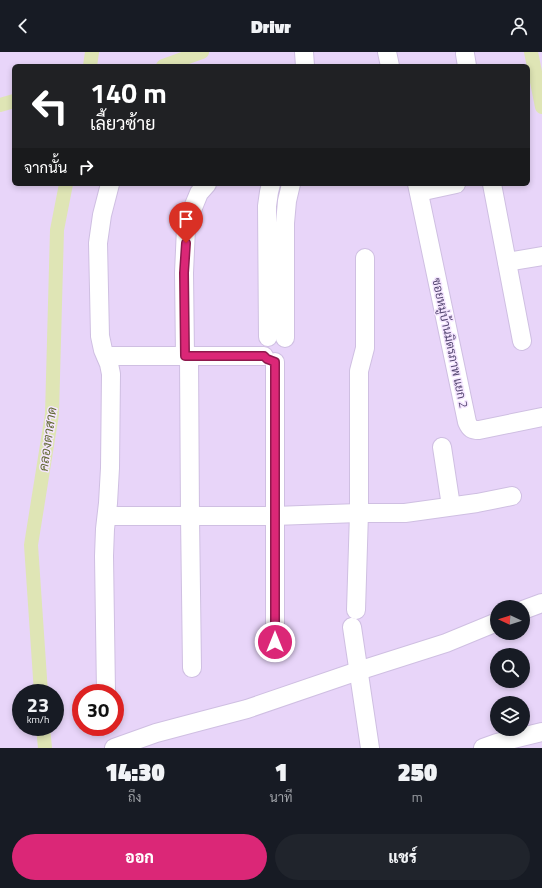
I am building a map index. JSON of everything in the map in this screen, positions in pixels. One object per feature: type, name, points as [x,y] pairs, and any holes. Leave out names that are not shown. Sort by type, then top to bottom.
[{"type":"street","points":[[304,52],[305,64]]},
{"type":"street","points":[[387,52],[390,64]]},
{"type":"street","points":[[106,684],[104,556],[110,468],[110,374],[109,364],[103,350],[100,336],[98,242],[102,215],[109,186]]},
{"type":"street","points":[[192,668],[187,356],[184,273],[186,228],[199,193],[205,186]]},
{"type":"street","points":[[270,186],[267,206],[276,338]]},
{"type":"street","points":[[276,338],[287,201],[291,186]]},
{"type":"street","points":[[418,188],[437,186]]},
{"type":"street","points":[[492,186],[522,341]]},
{"type":"street","name":"ซอยหมู่บ้านมิตรภาพ แยก 2","points":[[418,188],[469,427],[473,430],[479,430],[542,417]]},
{"type":"street","points":[[507,262],[542,256]]},
{"type":"street","points":[[365,258],[365,348],[359,371],[358,513],[354,619],[358,671],[370,748]]},
{"type":"street","points":[[106,356],[187,356],[270,359],[281,362],[288,354],[290,348],[288,343],[276,338],[265,341],[262,346],[262,351],[270,359],[274,516],[275,642]]},
{"type":"street","points":[[442,446],[451,506]]},
{"type":"street","points":[[107,516],[274,516],[405,513],[476,503],[512,496]]},
{"type":"street","points":[[530,607],[542,603]]},
{"type":"street","points":[[114,748],[156,733],[247,709],[446,643],[490,625]]},
{"type":"street","points":[[483,748],[542,732]]},
{"type":"shaded area","points":[[0,52],[542,52],[542,748],[0,748]]},
{"type":"waterway","name":"คลองตาสาด","points":[[90,64],[92,52]]},
{"type":"waterway","points":[[169,64],[202,52]]},
{"type":"waterway","points":[[531,52],[542,107]]},
{"type":"waterway","points":[[0,105],[12,102]]},
{"type":"waterway","name":"คลองตาสาด","points":[[40,684],[31,545],[52,414],[57,230],[66,186]]},
{"type":"waterway","name":"คลองตาสาด","points":[[44,736],[45,748]]},
{"type":"route","points":[[186,243],[184,273],[185,356],[264,356],[271,362],[275,362],[275,642]]}]
